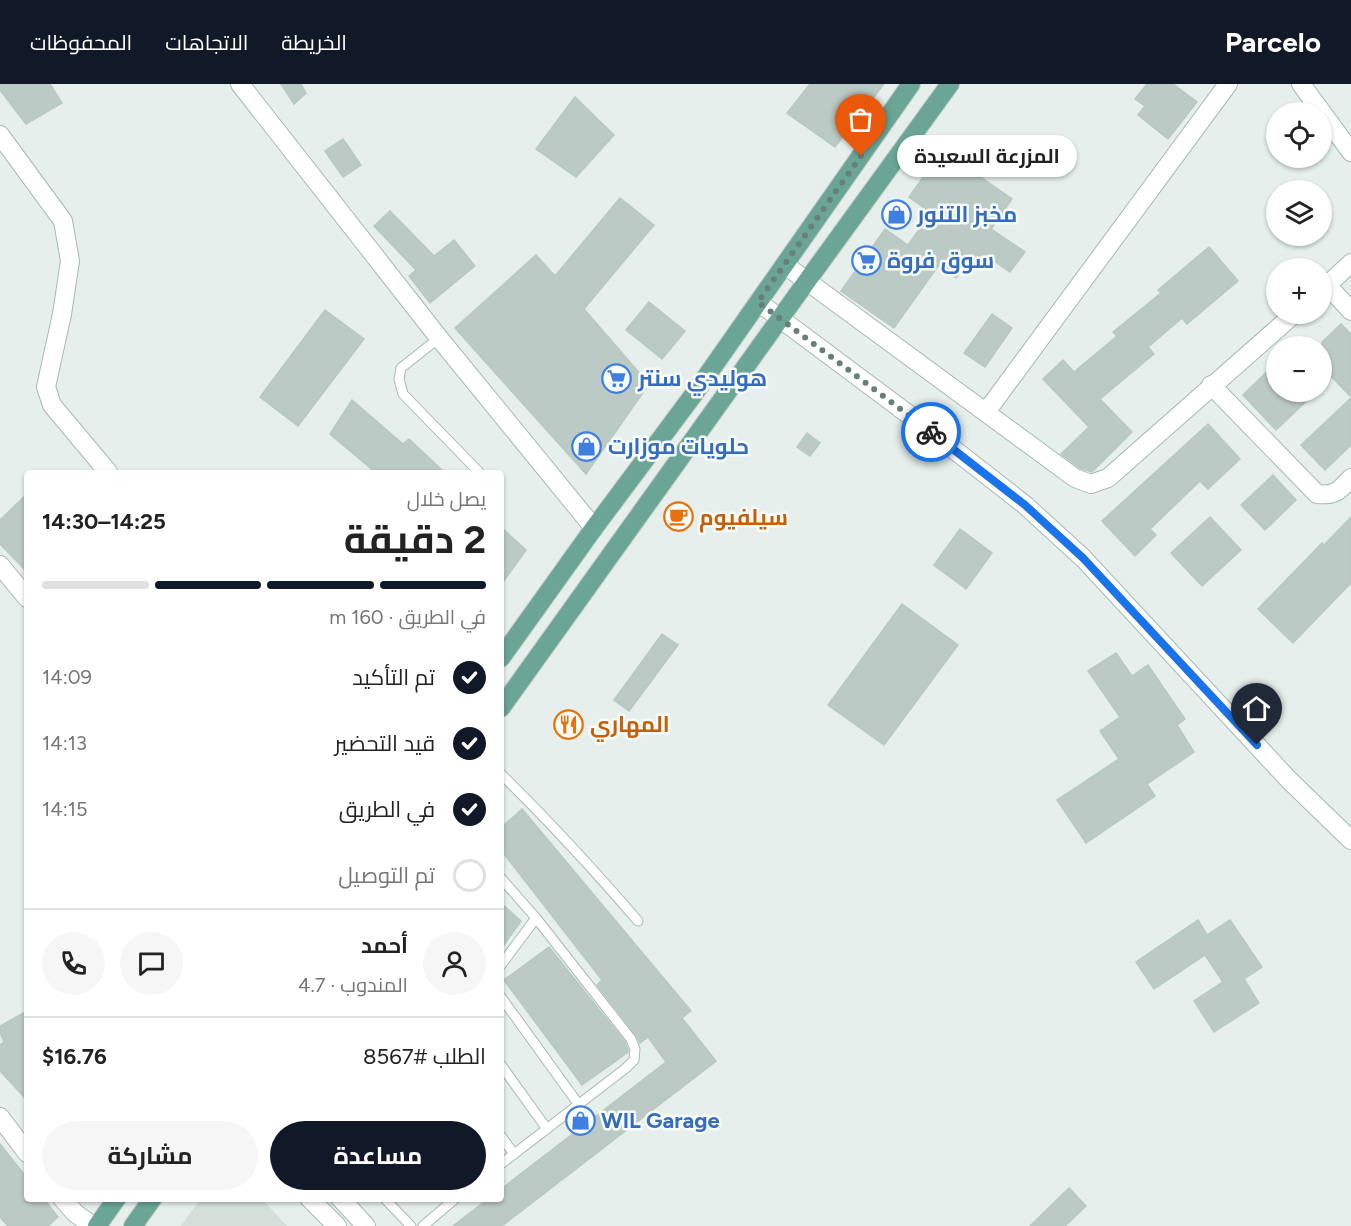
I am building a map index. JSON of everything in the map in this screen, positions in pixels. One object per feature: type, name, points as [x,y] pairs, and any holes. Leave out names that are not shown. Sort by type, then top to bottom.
[{"type":"main road","points":[[504,654],[694,394],[911,84]]},
{"type":"main road","points":[[504,704],[950,84]]},
{"type":"main road","points":[[97,1226],[114,1202]]},
{"type":"main road","points":[[133,1226],[150,1202]]},
{"type":"street","points":[[240,84],[439,338],[594,528]]},
{"type":"street","points":[[986,412],[1228,84]]},
{"type":"street","points":[[1301,84],[1351,152]]},
{"type":"street","points":[[0,135],[63,221],[70,261],[62,314],[46,387],[52,405],[106,470]]},
{"type":"street","points":[[1332,280],[1351,263]]},
{"type":"street","points":[[785,265],[1075,478],[1090,484],[1108,478],[1282,324]]},
{"type":"street","points":[[1332,294],[1351,311]]},
{"type":"street","points":[[758,302],[920,423],[1033,512],[1083,558],[1289,780],[1351,840]]},
{"type":"street","points":[[1211,385],[1317,494],[1329,495],[1339,491],[1351,478]]},
{"type":"street","points":[[0,565],[24,594]]},
{"type":"street","points":[[0,1118],[24,1149]]},
{"type":"street","points":[[65,1202],[75,1213],[93,1226]]},
{"type":"street","points":[[313,1202],[337,1226]]},
{"type":"street","points":[[344,1202],[366,1226]]},
{"type":"lane","points":[[439,338],[401,369],[399,379],[403,394],[477,470]]},
{"type":"lane","points":[[504,777],[577,852],[638,921]]},
{"type":"lane","points":[[504,881],[536,918],[631,1039],[635,1048],[634,1060],[626,1068],[504,1162]]},
{"type":"lane","points":[[504,961],[536,918]]},
{"type":"lane","points":[[504,1001],[579,1105]]},
{"type":"lane","points":[[504,1069],[547,1129]]},
{"type":"lane","points":[[504,1140],[514,1154]]},
{"type":"lane","points":[[388,1202],[411,1226]]},
{"type":"lane","points":[[423,1226],[451,1202]]},
{"type":"shaded area","points":[[198,1202],[265,1202],[287,1226],[181,1226]]},
{"type":"building","points":[[0,84],[50,84],[62,103],[26,124],[0,90]]},
{"type":"building","points":[[281,84],[301,84],[306,93],[294,104]]},
{"type":"building","points":[[810,84],[884,84],[835,147],[787,113]]},
{"type":"building","points":[[1147,84],[1173,84],[1197,102],[1168,139],[1138,115],[1145,106],[1135,99]]},
{"type":"building","points":[[575,97],[614,135],[576,177],[536,149]]},
{"type":"building","points":[[343,139],[361,165],[343,177],[325,151]]},
{"type":"building","points":[[942,150],[1012,199],[991,229],[1025,252],[1010,272],[988,257],[982,266],[970,257],[956,278],[938,266],[894,328],[841,291],[885,229],[908,245],[931,213],[909,197]]},
{"type":"building","points":[[620,198],[654,225],[584,309],[649,384],[586,474],[455,328],[536,255],[555,276]]},
{"type":"building","points":[[390,211],[434,256],[454,240],[475,266],[430,303],[409,276],[416,270],[374,226]]},
{"type":"building","points":[[1209,247],[1238,281],[1187,324],[1182,318],[1148,347],[1154,354],[1100,399],[1132,432],[1092,472],[1080,468],[1061,454],[1089,427],[1043,379],[1063,360],[1074,372],[1117,336],[1113,332],[1161,293],[1158,290]]},
{"type":"building","points":[[649,302],[685,331],[662,359],[626,330]]},
{"type":"building","points":[[325,310],[364,339],[298,426],[260,397]]},
{"type":"building","points":[[992,314],[1012,328],[985,367],[964,353]]},
{"type":"building","points":[[1341,324],[1351,334],[1351,397],[1332,377],[1332,336],[1328,336]]},
{"type":"building","points":[[1266,373],[1266,402],[1305,402],[1276,430],[1243,395]]},
{"type":"building","points":[[1351,398],[1351,445],[1325,470],[1301,445]]},
{"type":"building","points":[[352,400],[403,444],[409,439],[442,470],[373,470],[330,434]]},
{"type":"building","points":[[1208,424],[1240,459],[1208,489],[1200,481],[1150,529],[1156,535],[1135,556],[1102,521]]},
{"type":"building","points":[[807,433],[820,443],[810,456],[797,447]]},
{"type":"building","points":[[1273,475],[1296,500],[1265,530],[1241,505]]},
{"type":"building","points":[[24,497],[24,569],[0,544],[0,520]]},
{"type":"building","points":[[1210,517],[1241,550],[1202,586],[1171,553]]},
{"type":"building","points":[[1351,517],[1351,583],[1293,643],[1258,609],[1322,543],[1324,545]]},
{"type":"building","points":[[960,529],[992,553],[966,589],[934,565]]},
{"type":"building","points":[[504,530],[526,550],[504,581]]},
{"type":"building","points":[[902,604],[958,645],[884,745],[828,705]]},
{"type":"building","points":[[662,634],[678,645],[629,711],[614,700]]},
{"type":"building","points":[[1116,653],[1132,676],[1148,665],[1185,719],[1177,725],[1194,752],[1147,784],[1155,796],[1086,843],[1057,800],[1119,759],[1100,731],[1120,717],[1088,671]]},
{"type":"building","points":[[522,809],[691,1011],[682,1018],[716,1061],[502,1226],[453,1226],[484,1202],[504,1202],[504,1187],[666,1062],[648,1037],[640,1043],[597,985],[602,980],[504,854],[504,825]]},
{"type":"building","points":[[504,906],[521,921],[504,945]]},
{"type":"building","points":[[1198,920],[1207,935],[1230,920],[1262,967],[1244,979],[1259,1003],[1214,1032],[1194,1001],[1223,982],[1205,955],[1154,989],[1136,962]]},
{"type":"building","points":[[549,947],[625,1042],[628,1050],[582,1085],[504,980]]},
{"type":"building","points":[[24,1013],[24,1097],[0,1071],[0,1045],[4,1042],[0,1026]]},
{"type":"building","points":[[0,1144],[24,1174],[24,1202],[46,1202],[58,1217],[48,1226],[8,1226],[0,1217]]},
{"type":"building","points":[[1069,1188],[1086,1206],[1065,1226],[1030,1226]]},
{"type":"way so far","points":[[861,156],[758,302],[931,432]]},
{"type":"place","name":"المزرعة السعيدة","points":[[861,156]]},
{"type":"place","name":"مخبز التنور","points":[[896,214]]},
{"type":"place","name":"سوق فروة","points":[[866,260]]},
{"type":"place","name":"هوليدي سنتر","points":[[617,378]]},
{"type":"place","name":"حلويات موزارت","points":[[587,446]]},
{"type":"place","name":"سيلفيوم","points":[[678,517]]},
{"type":"place","name":"المهاري","points":[[569,724]]},
{"type":"place","name":"WIL Garage","points":[[580,1120]]},
{"type":"route","points":[[931,432],[1025,505],[1083,558],[1257,745]]}]
